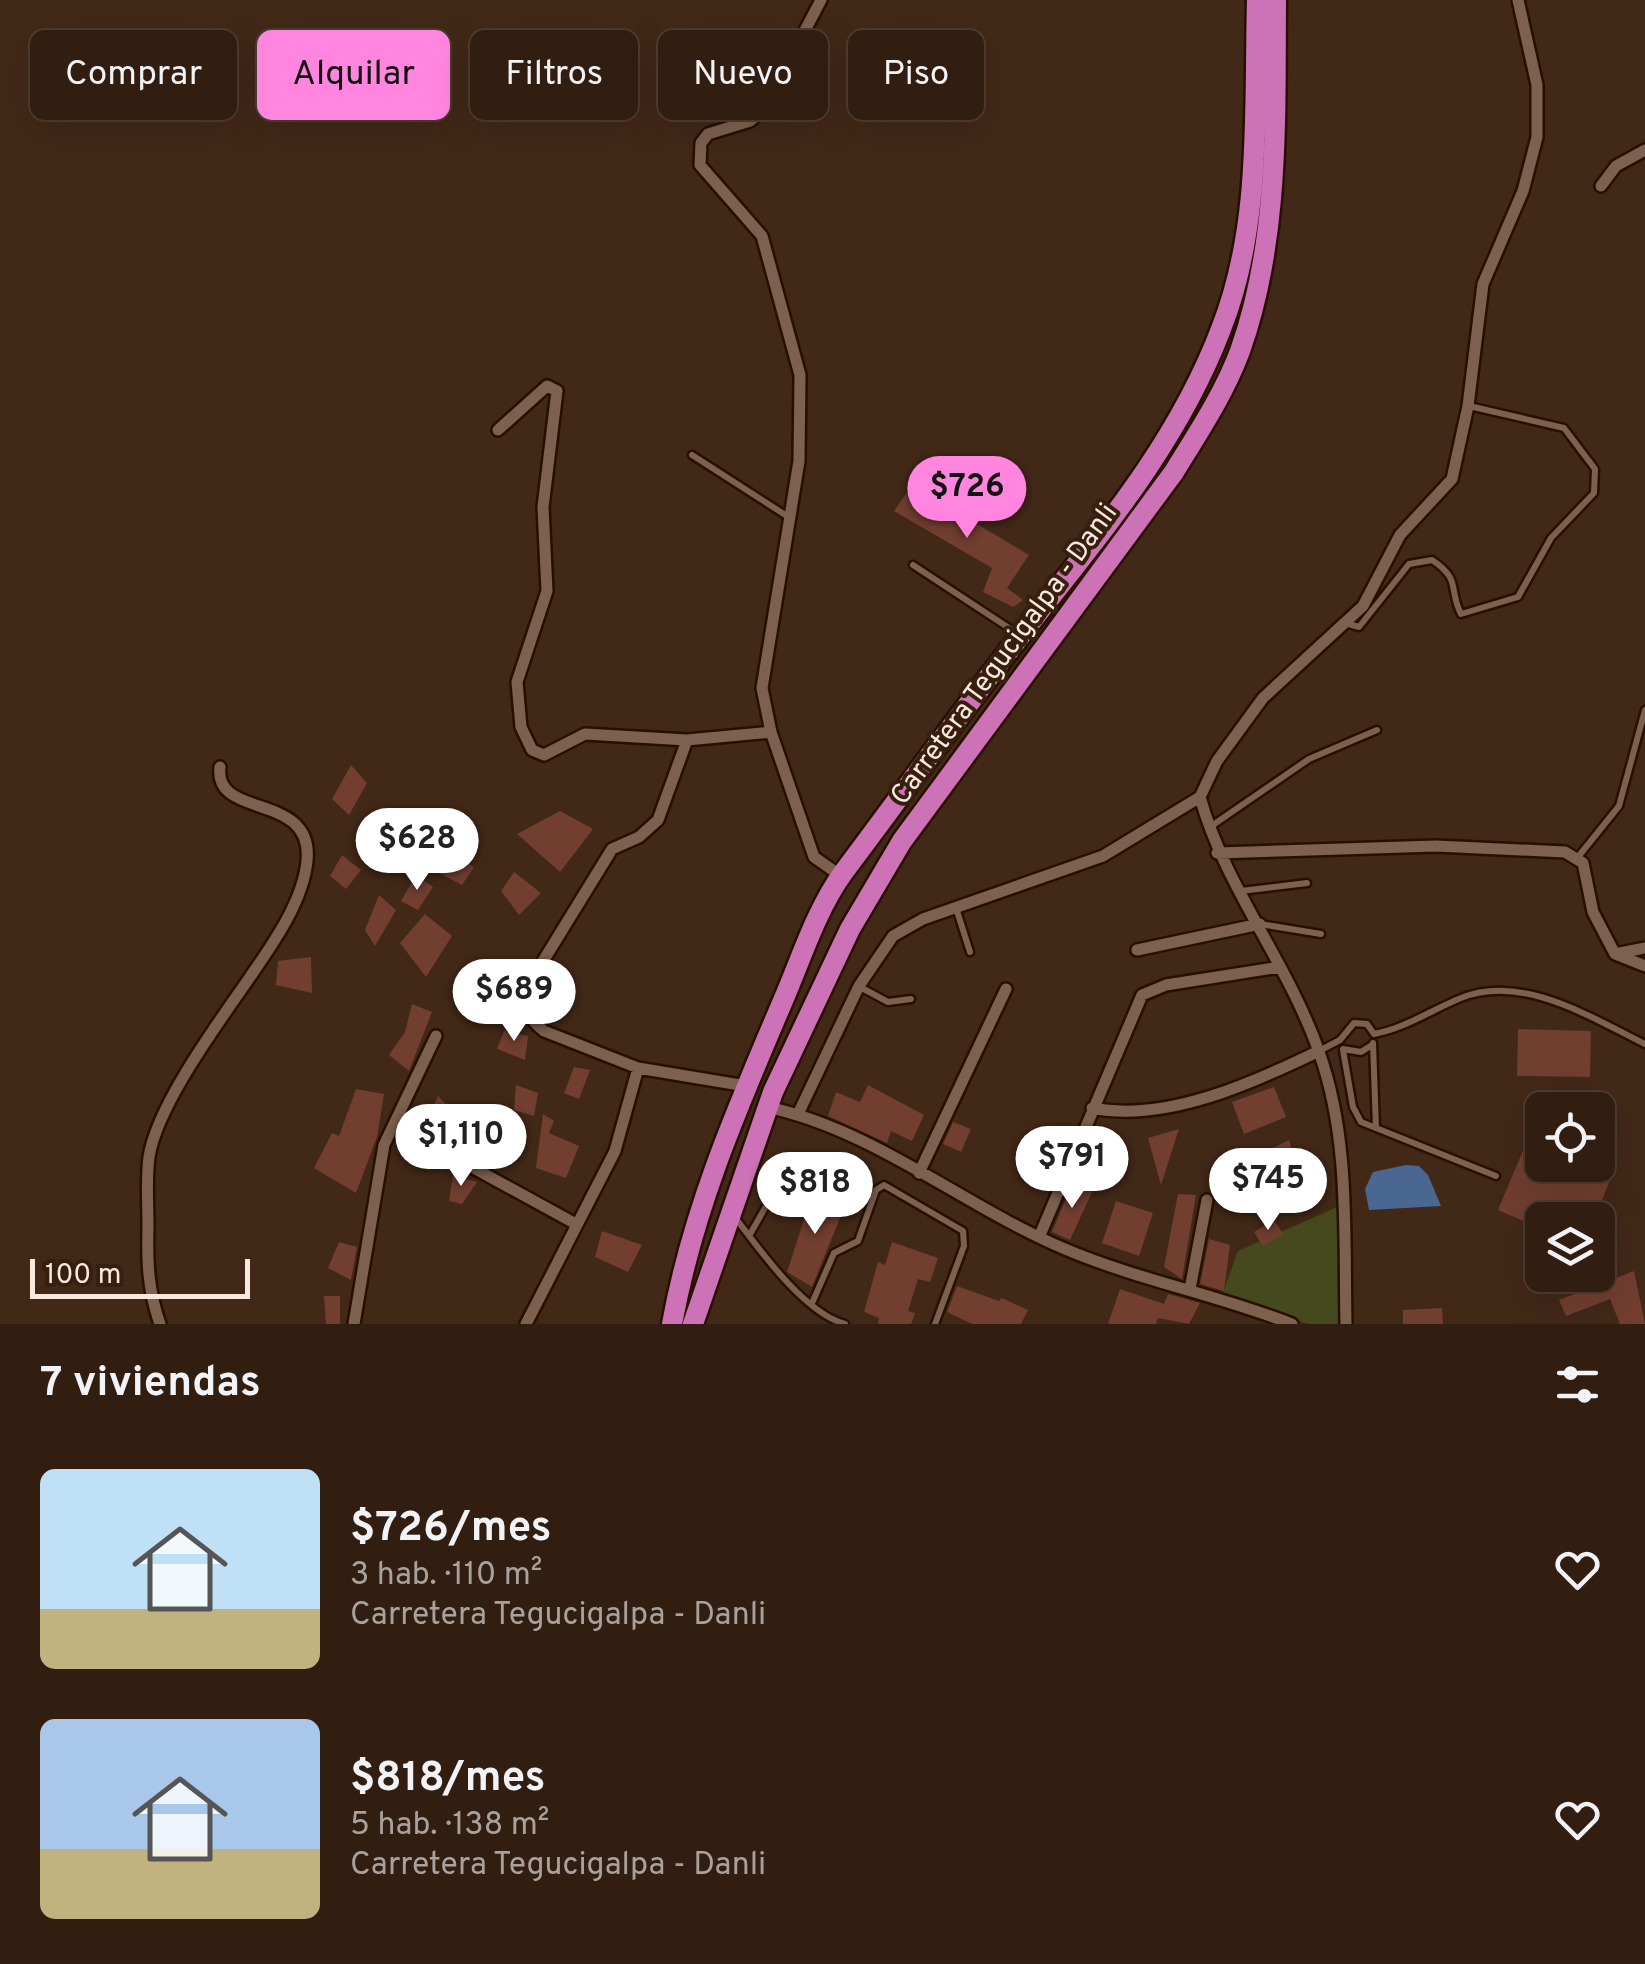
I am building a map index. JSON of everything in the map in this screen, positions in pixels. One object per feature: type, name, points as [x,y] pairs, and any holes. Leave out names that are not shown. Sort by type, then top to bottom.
[{"type":"highway","name":"Carretera Tegucigalpa - Danli","points":[[672,1324],[689,1240],[702,1201],[746,1086],[840,876],[1130,497],[1178,427],[1223,326],[1246,229],[1253,162],[1256,0]]},
{"type":"highway","name":"Carretera Tegucigalpa - Danli","points":[[695,1322],[767,1107],[850,928],[902,841],[1174,472],[1210,414],[1239,353],[1254,303],[1274,168],[1276,0]]},
{"type":"highway","points":[[840,876],[848,895],[871,894]]},
{"type":"highway","points":[[822,912],[845,912],[850,928]]},
{"type":"highway","points":[[702,1201],[715,1220],[733,1215]]},
{"type":"highway","points":[[689,1240],[706,1237],[717,1254]]},
{"type":"street","points":[[821,0],[763,110],[750,122],[708,134],[699,154],[700,166],[762,236],[800,375],[799,461],[772,604],[762,688],[771,732],[814,857],[840,876]]},
{"type":"street","points":[[798,1114],[859,986],[893,936],[923,919],[1103,856],[1200,797],[1217,761],[1263,698],[1363,606],[1400,536],[1452,478],[1468,406],[1483,284],[1524,191],[1537,137],[1537,85],[1518,0]]},
{"type":"street","points":[[1600,186],[1616,166],[1645,150]]},
{"type":"street","points":[[498,430],[547,386],[553,386],[558,397],[543,507],[547,592],[517,682],[527,742],[544,755],[585,734],[687,740],[771,732]]},
{"type":"street","points":[[687,740],[658,820],[639,836],[612,850],[594,874],[529,984],[528,1015],[544,1031],[638,1068],[746,1086]]},
{"type":"street","points":[[160,1324],[146,1276],[149,1156],[160,1125],[194,1064],[267,952],[306,866],[308,840],[300,825],[228,792],[218,776],[220,767]]},
{"type":"street","points":[[1200,797],[1217,853],[1260,924],[1319,1051],[1338,1131],[1346,1324]]},
{"type":"street","points":[[1217,853],[1436,846],[1565,852],[1578,857],[1590,880],[1593,912],[1615,954],[1645,966]]},
{"type":"street","points":[[1137,950],[1260,924]]},
{"type":"street","points":[[1615,954],[1645,948]]},
{"type":"street","points":[[1040,1235],[1142,995],[1166,985],[1280,967]]},
{"type":"street","points":[[919,1173],[1006,989]]},
{"type":"street","points":[[354,1324],[384,1145],[436,1036]]},
{"type":"street","points":[[1092,1108],[1116,1111],[1225,1093],[1319,1051]]},
{"type":"street","points":[[546,1324],[528,1321],[614,1151],[638,1068]]},
{"type":"street","points":[[767,1107],[798,1114],[1064,1248],[1190,1288],[1262,1318],[1292,1324]]},
{"type":"street","points":[[460,1160],[576,1224]]},
{"type":"street","points":[[1190,1288],[1207,1200]]},
{"type":"lane","points":[[1342,622],[1360,627],[1409,564],[1432,560],[1448,571],[1457,586],[1461,614],[1518,597],[1550,538],[1594,493],[1595,469],[1564,428],[1468,406]]},
{"type":"lane","points":[[692,455],[791,519]]},
{"type":"lane","points":[[913,565],[1021,635]]},
{"type":"lane","points":[[1578,857],[1619,806],[1645,710]]},
{"type":"lane","points":[[1208,828],[1310,759],[1377,730]]},
{"type":"lane","points":[[1242,891],[1307,882]]},
{"type":"lane","points":[[956,908],[970,952]]},
{"type":"lane","points":[[1260,924],[1321,934]]},
{"type":"lane","points":[[859,986],[888,1002],[911,999]]},
{"type":"lane","points":[[1344,1050],[1361,1052],[1374,1038],[1464,996],[1510,992],[1562,1004],[1645,1044]]},
{"type":"lane","points":[[1319,1051],[1340,1040],[1354,1023],[1367,1024],[1374,1038],[1376,1128]]},
{"type":"lane","points":[[1340,1040],[1352,1107],[1361,1122],[1496,1176]]},
{"type":"lane","points":[[749,1236],[793,1159]]},
{"type":"lane","points":[[813,1302],[834,1253],[858,1241],[876,1190],[884,1185],[962,1231],[964,1246],[935,1324]]},
{"type":"lane","points":[[733,1215],[778,1275],[832,1320],[845,1324]]},
{"type":"green space","points":[[1344,1204],[1346,1324],[1309,1324],[1221,1298],[1238,1251]]},
{"type":"water","points":[[1419,1166],[1428,1175],[1441,1206],[1369,1210],[1365,1189],[1373,1172]]},
{"type":"building","points":[[912,485],[1029,555],[1007,588],[1023,600],[1013,607],[983,592],[992,568],[894,511]]},
{"type":"building","points":[[351,765],[367,783],[349,815],[332,799]]},
{"type":"building","points":[[560,811],[593,829],[560,872],[517,834]]},
{"type":"building","points":[[440,848],[474,867],[462,885],[433,870]]},
{"type":"building","points":[[342,855],[361,870],[346,889],[330,876]]},
{"type":"building","points":[[514,872],[541,893],[519,915],[501,891]]},
{"type":"building","points":[[416,875],[433,887],[418,910],[401,901]]},
{"type":"building","points":[[379,895],[396,910],[375,946],[365,930]]},
{"type":"building","points":[[425,914],[452,936],[426,977],[400,943]]},
{"type":"building","points":[[311,957],[312,993],[276,985],[278,961]]},
{"type":"building","points":[[412,1004],[432,1012],[409,1071],[389,1055],[405,1032]]},
{"type":"building","points":[[1518,1029],[1591,1031],[1590,1077],[1517,1076]]},
{"type":"building","points":[[504,1031],[528,1036],[525,1060],[497,1049]]},
{"type":"building","points":[[574,1067],[590,1070],[579,1099],[564,1093]]},
{"type":"building","points":[[516,1085],[538,1093],[534,1116],[514,1110]]},
{"type":"building","points":[[868,1085],[924,1115],[912,1141],[891,1131],[887,1143],[828,1116],[836,1092],[860,1102]]},
{"type":"building","points":[[1274,1087],[1286,1117],[1244,1134],[1232,1102]]},
{"type":"building","points":[[356,1089],[384,1094],[377,1137],[356,1193],[314,1168],[332,1133],[339,1136]]},
{"type":"building","points":[[438,1096],[474,1134],[450,1157],[425,1125]]},
{"type":"building","points":[[543,1114],[554,1121],[549,1133],[579,1146],[566,1178],[536,1168]]},
{"type":"building","points":[[953,1122],[971,1129],[961,1152],[943,1144]]},
{"type":"building","points":[[1179,1129],[1161,1185],[1148,1138]]},
{"type":"building","points":[[1289,1140],[1300,1174],[1264,1186],[1254,1157]]},
{"type":"building","points":[[1525,1146],[1525,1182],[1609,1182],[1601,1202],[1525,1202],[1525,1220],[1498,1210]]},
{"type":"building","points":[[453,1175],[477,1182],[462,1204],[449,1201]]},
{"type":"building","points":[[1073,1182],[1092,1192],[1070,1240],[1052,1232]]},
{"type":"building","points":[[813,1192],[846,1203],[812,1287],[787,1272]]},
{"type":"building","points":[[1178,1194],[1196,1195],[1182,1279],[1164,1267]]},
{"type":"building","points":[[1116,1201],[1153,1213],[1139,1256],[1102,1243]]},
{"type":"building","points":[[1274,1220],[1283,1234],[1263,1246],[1254,1232]]},
{"type":"building","points":[[602,1231],[642,1245],[628,1272],[595,1257]]},
{"type":"building","points":[[1209,1239],[1230,1245],[1224,1291],[1200,1284]]},
{"type":"building","points":[[339,1242],[357,1247],[351,1280],[328,1268]]},
{"type":"building","points":[[892,1242],[938,1258],[930,1282],[918,1279],[908,1311],[915,1313],[911,1324],[878,1324],[879,1318],[864,1312],[878,1262],[885,1265]]},
{"type":"building","points":[[1634,1271],[1645,1324],[1620,1324],[1610,1299],[1566,1316],[1559,1300],[1580,1292],[1615,1292],[1615,1278]]},
{"type":"building","points":[[957,1286],[999,1301],[1002,1298],[1028,1310],[1021,1324],[972,1324],[947,1312]]},
{"type":"building","points":[[1120,1289],[1164,1304],[1168,1294],[1200,1303],[1189,1324],[1158,1318],[1156,1324],[1108,1324]]},
{"type":"building","points":[[324,1296],[340,1296],[340,1324],[326,1324]]},
{"type":"building","points":[[1442,1308],[1443,1324],[1403,1324],[1403,1310]]}]
